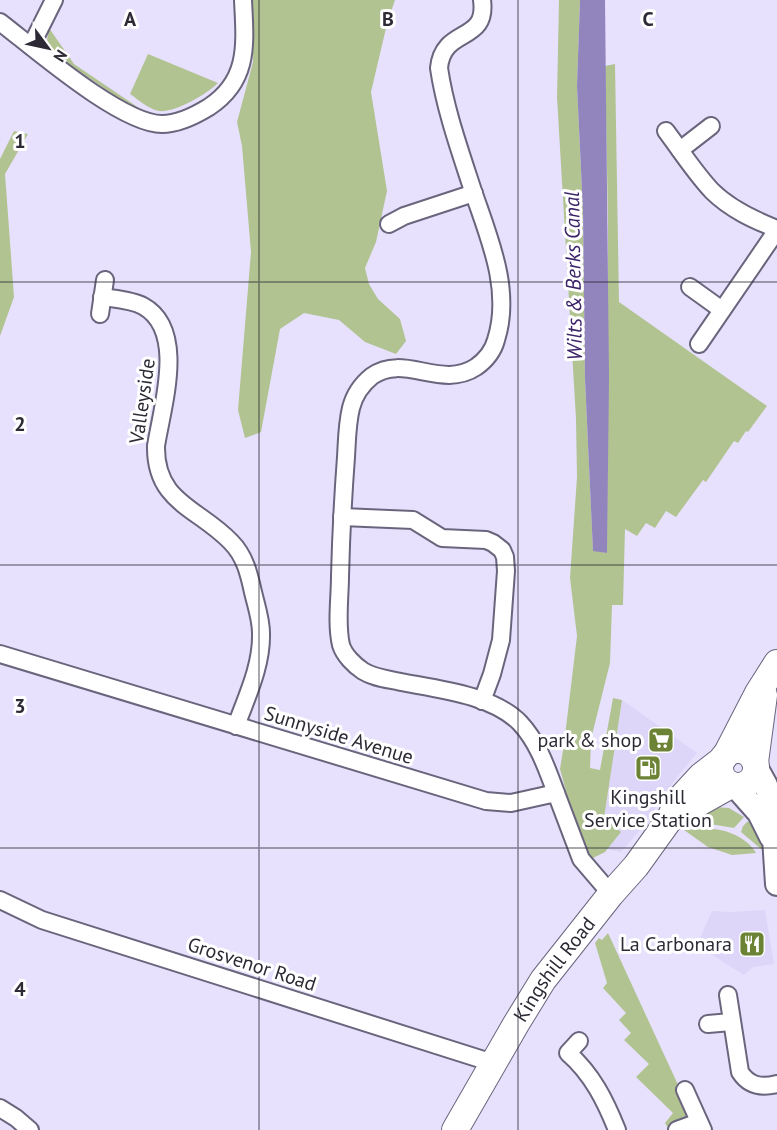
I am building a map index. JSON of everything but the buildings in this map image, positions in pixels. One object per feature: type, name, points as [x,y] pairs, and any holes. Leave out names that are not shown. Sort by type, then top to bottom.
[{"type":"main road","points":[[773,841],[759,813],[733,785],[725,780],[721,772],[724,757],[742,721],[774,668]]},
{"type":"main road","points":[[733,785],[744,785],[754,777],[764,698],[774,668]]},
{"type":"main road","points":[[724,757],[741,750],[751,755],[766,785],[772,806],[777,884]]},
{"type":"main road","name":"Kingshill Road","points":[[456,1130],[493,1063],[543,981],[611,894],[636,866],[669,820],[678,801],[724,757]]},
{"type":"main road","name":"Kingshill Road","points":[[669,820],[733,785]]},
{"type":"street","points":[[31,46],[54,0]]},
{"type":"street","points":[[0,22],[85,87],[144,121],[162,124],[180,121],[200,113],[218,101],[230,89],[238,75],[245,48],[243,0]]},
{"type":"street","points":[[482,0],[482,18],[477,26],[446,46],[439,68],[454,130],[492,246],[500,280],[500,318],[496,342],[486,358],[478,365],[459,374],[435,375],[407,368],[388,369],[373,375],[360,389],[348,419],[342,517],[341,644],[346,655],[364,672],[482,701],[510,715],[525,729],[537,747],[581,859],[611,894]]},
{"type":"street","points":[[680,150],[711,126]]},
{"type":"street","points":[[666,131],[719,197],[755,220],[777,230],[699,344]]},
{"type":"street","points":[[389,224],[404,216],[474,193]]},
{"type":"street","points":[[100,314],[105,280]]},
{"type":"street","points":[[690,287],[722,310]]},
{"type":"street","name":"Valleyside","points":[[102,297],[142,305],[154,315],[163,328],[170,352],[155,457],[162,480],[183,506],[232,543],[240,552],[250,576],[261,630],[260,651],[258,665],[236,726]]},
{"type":"street","points":[[342,517],[413,520],[442,538],[486,540],[502,550],[506,571],[501,639],[495,665],[482,701]]},
{"type":"street","name":"Sunnyside Avenue","points":[[0,654],[486,801],[518,802],[556,793]]},
{"type":"street","name":"Grosvenor Road","points":[[0,900],[42,920],[493,1063]]},
{"type":"street","points":[[728,995],[738,1067],[743,1077],[757,1086],[777,1084]]},
{"type":"street","points":[[708,1024],[731,1022]]},
{"type":"street","points":[[579,1041],[567,1053],[582,1066],[592,1079],[617,1130]]},
{"type":"street","points":[[677,1130],[701,1126],[685,1090]]},
{"type":"street","points":[[0,1108],[30,1130]]},
{"type":"shaded area","points":[[580,0],[605,0],[609,377],[607,553],[593,551],[585,379],[583,211],[577,86]]},
{"type":"shaded area","name":"Kingshill Service Station","points":[[622,700],[697,753],[621,852],[601,848],[616,826],[604,818]]},
{"type":"shaded area","points":[[765,910],[774,964],[753,967],[744,975],[697,945],[712,911]]},
{"type":"green space","points":[[250,0],[395,0],[371,92],[387,191],[376,242],[365,268],[369,284],[378,299],[400,319],[406,341],[396,354],[365,342],[339,320],[304,313],[280,329],[261,432],[245,438],[238,410],[251,252],[242,146],[237,122],[253,62]]},
{"type":"green space","points":[[559,0],[580,0],[577,86],[583,211],[585,379],[593,550],[607,553],[608,221],[605,66],[615,64],[619,302],[767,406],[738,443],[734,441],[706,482],[703,480],[676,517],[666,511],[655,528],[646,523],[637,536],[625,529],[623,605],[612,605],[610,663],[591,739],[590,768],[600,770],[613,698],[622,700],[604,818],[621,832],[605,852],[591,859],[578,855],[560,769],[577,636],[570,578],[577,477],[576,419],[557,97]]},
{"type":"green space","points":[[49,28],[74,64],[139,108],[137,111],[54,54],[47,40]]},
{"type":"green space","points":[[148,54],[218,83],[182,106],[166,111],[151,108],[130,94]]},
{"type":"green space","points":[[14,131],[28,134],[5,174],[14,297],[0,336],[0,159]]},
{"type":"green space","points":[[716,807],[729,808],[744,817],[734,828],[698,822],[698,816]]},
{"type":"green space","points":[[748,821],[763,848],[761,849],[741,832]]},
{"type":"green space","points":[[704,828],[740,837],[756,853],[732,855],[708,847],[684,830]]},
{"type":"green space","points":[[608,933],[685,1100],[687,1110],[685,1119],[674,1127],[668,1128],[665,1123],[673,1113],[636,1077],[649,1064],[624,1040],[631,1033],[619,1020],[626,1013],[603,988],[607,983],[595,943],[599,938],[602,940]]},
{"type":"place","name":"park & shop","points":[[661,740]]},
{"type":"place","name":"Kingshill Service Station","points":[[648,768]]},
{"type":"place","name":"La Carbonara","points":[[752,944]]},
{"type":"water label","name":"Wilts & Berks Canal","points":[[573,276]]}]
